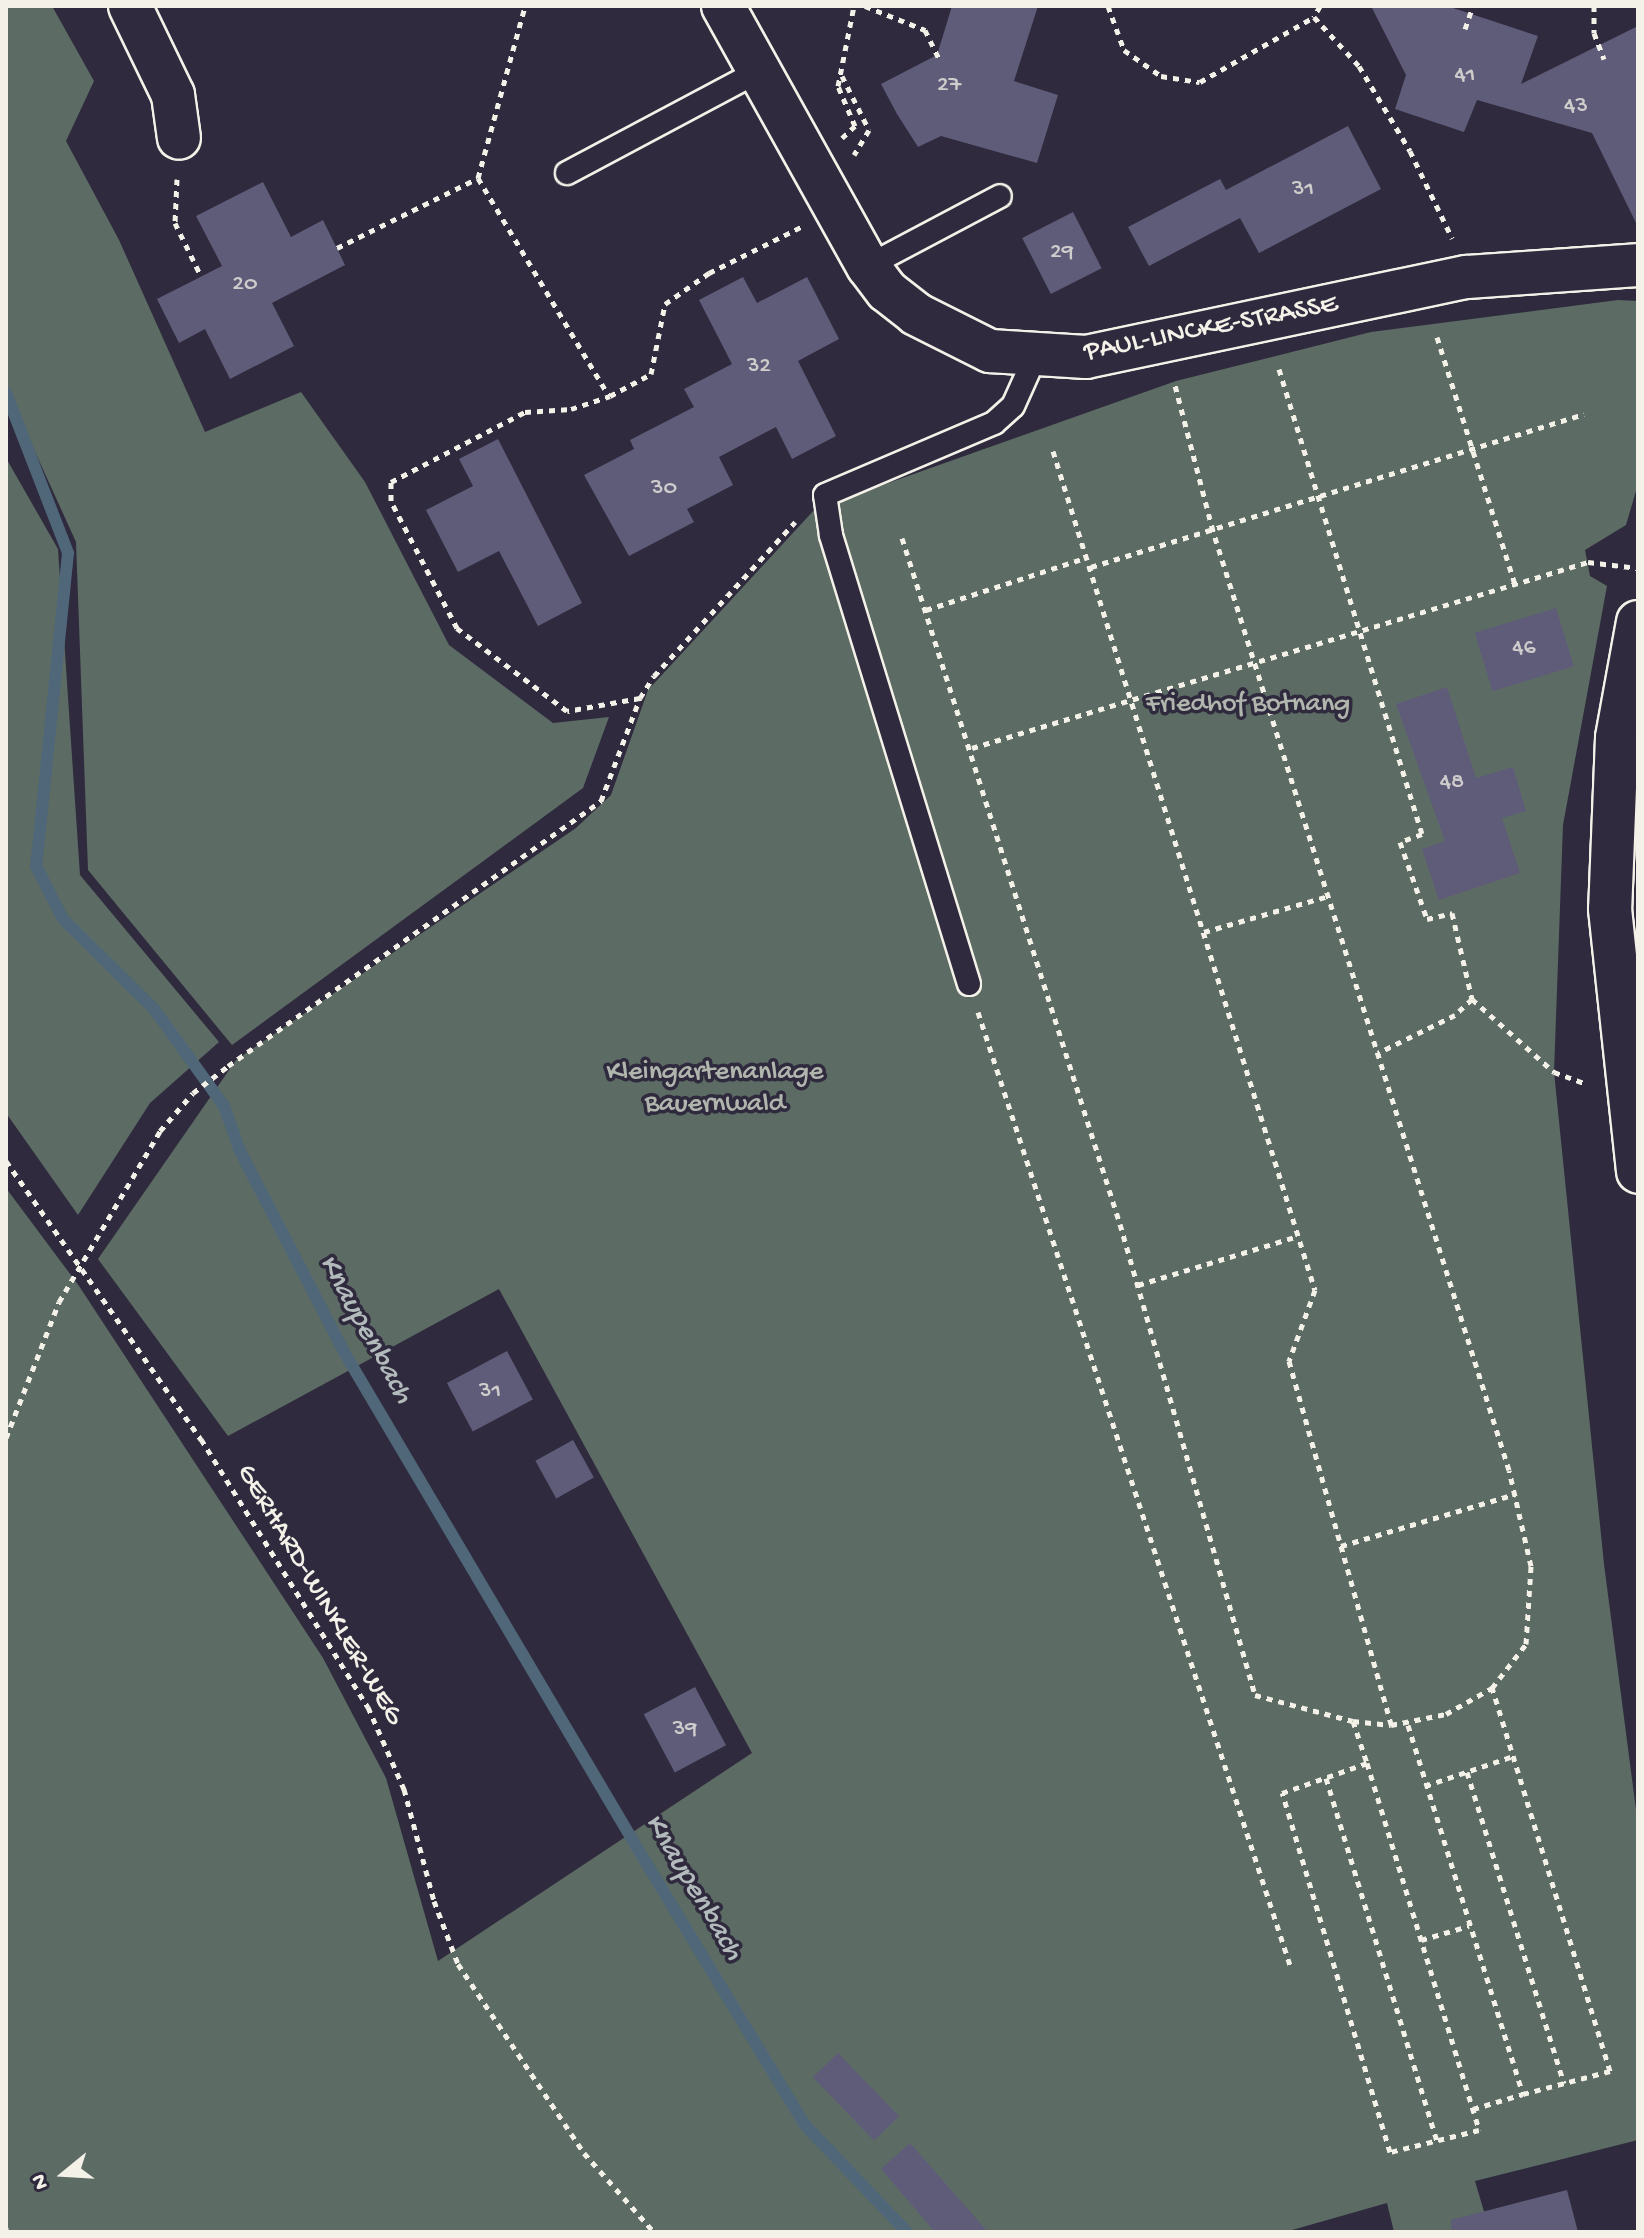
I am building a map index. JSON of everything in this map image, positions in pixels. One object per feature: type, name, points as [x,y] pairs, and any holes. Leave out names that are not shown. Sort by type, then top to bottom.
[{"type":"street","points":[[130,6],[173,95],[179,138]]},
{"type":"street","name":"PAUL-LINCKE-STRASSE","points":[[723,6],[828,199],[868,266],[887,291],[952,335],[990,351],[1035,357],[1086,357],[1467,277],[1638,265]]},
{"type":"street","points":[[1638,622],[1617,738],[1610,909],[1638,1172]]},
{"type":"lane","points":[[567,173],[757,72]]},
{"type":"lane","points":[[868,266],[1000,196]]},
{"type":"lane","points":[[969,984],[831,535],[825,495],[994,423],[1013,406],[1035,357]]},
{"type":"path","points":[[525,6],[478,178],[610,396]]},
{"type":"path","points":[[841,140],[855,126],[838,86],[854,6]]},
{"type":"path","points":[[865,6],[925,30],[939,59]]},
{"type":"path","points":[[1108,6],[1124,50],[1161,76],[1200,82],[1314,17],[1320,6]]},
{"type":"path","points":[[1465,29],[1473,6]]},
{"type":"path","points":[[1594,6],[1594,33],[1604,59]]},
{"type":"path","points":[[1314,17],[1359,66],[1410,151],[1467,277]]},
{"type":"path","points":[[640,698],[567,711],[457,628],[389,491],[391,482],[525,412],[571,409],[610,396],[651,374],[665,304],[828,199],[869,130],[842,75]]},
{"type":"path","points":[[179,138],[175,223],[201,276]]},
{"type":"path","points":[[337,248],[478,178]]},
{"type":"path","points":[[1437,337],[1515,585]]},
{"type":"path","points":[[902,538],[972,748],[1138,1285],[1255,1695],[1353,1721],[1391,1725],[1408,1725],[1446,1714],[1492,1688],[1526,1644],[1531,1566],[1515,1494],[1213,531],[1163,341]]},
{"type":"path","points":[[1279,369],[1422,834],[1400,842],[1427,919],[1452,913],[1472,999],[1554,1072]]},
{"type":"path","points":[[1091,567],[1584,414]]},
{"type":"path","points":[[1053,451],[1315,1290],[1289,1361],[1391,1725]]},
{"type":"path","points":[[6,1438],[79,1265],[160,1131],[196,1091],[228,1066],[601,801],[640,698],[737,585],[825,495]]},
{"type":"path","points":[[926,610],[1088,557]]},
{"type":"path","points":[[972,748],[1257,665],[1588,562],[1638,568]]},
{"type":"path","points":[[1204,932],[1329,896]]},
{"type":"path","points":[[969,984],[1290,1965]]},
{"type":"path","points":[[1378,1053],[1455,1015],[1472,999]]},
{"type":"path","name":"GERHARD-WINKLER-WEG","points":[[6,1161],[201,1439],[368,1707],[404,1789],[434,1901],[458,1964],[584,2153],[654,2232]]},
{"type":"path","points":[[1138,1285],[1298,1236]]},
{"type":"path","points":[[1341,1546],[1515,1494]]},
{"type":"path","points":[[1473,2109],[1610,2071],[1492,1688]]},
{"type":"path","points":[[1353,1721],[1367,1763],[1479,2130],[1390,2152],[1282,1793],[1367,1763]]},
{"type":"path","points":[[1408,1725],[1523,2094]]},
{"type":"path","points":[[1425,1786],[1513,1756]]},
{"type":"path","points":[[1467,1772],[1564,2083]]},
{"type":"path","points":[[1326,1778],[1437,2141]]},
{"type":"path","points":[[1421,1940],[1469,1926]]},
{"type":"green space","points":[[6,6],[52,6],[94,81],[66,141],[119,240],[205,432],[301,392],[365,482],[449,645],[553,723],[609,717],[583,788],[232,1045],[88,870],[76,542],[6,388]]},
{"type":"green space","points":[[1618,300],[1638,301],[1638,484],[1626,525],[1585,550],[1590,576],[1607,586],[1563,825],[1554,1072],[1604,1564],[1638,1825],[1638,2140],[1475,2181],[1490,2232],[1394,2232],[1387,2203],[1285,2232],[6,2232],[6,1188],[79,1286],[323,1658],[386,1778],[438,1961],[752,1753],[499,1289],[228,1436],[98,1259],[236,1060],[576,828],[611,795],[648,690],[815,509],[1176,381],[1371,332]]},
{"type":"green space","points":[[6,458],[58,549],[80,875],[219,1042],[150,1103],[78,1215],[6,1113]]},
{"type":"building","points":[[952,6],[1038,6],[1014,81],[1058,95],[1037,163],[941,136],[918,147],[897,114],[881,84],[937,55]]},
{"type":"building","points":[[1371,6],[1447,6],[1538,36],[1521,84],[1638,26],[1638,227],[1592,133],[1477,100],[1464,132],[1395,109],[1406,75]]},
{"type":"building","points":[[1348,126],[1381,189],[1259,253],[1240,218],[1149,266],[1128,227],[1220,179],[1226,190]]},
{"type":"building","points":[[263,182],[291,237],[323,220],[345,265],[272,303],[294,346],[230,379],[205,329],[179,343],[157,299],[222,266],[196,216]]},
{"type":"building","points":[[1073,212],[1102,268],[1051,294],[1022,238]]},
{"type":"building","points":[[743,277],[757,303],[807,277],[839,339],[798,361],[836,436],[792,459],[776,427],[719,457],[733,485],[687,509],[694,522],[629,556],[584,475],[634,449],[630,440],[694,407],[684,389],[732,364],[699,300]]},
{"type":"building","points":[[498,439],[582,603],[538,626],[499,551],[458,572],[426,510],[473,486],[459,459]]},
{"type":"building","points":[[1556,608],[1574,666],[1493,691],[1475,633]]},
{"type":"building","points":[[1447,687],[1476,778],[1513,767],[1526,811],[1502,818],[1520,873],[1439,900],[1422,849],[1445,841],[1396,704]]},
{"type":"building","points":[[507,1351],[533,1400],[473,1431],[447,1383]]},
{"type":"building","points":[[573,1440],[594,1478],[556,1498],[535,1461]]},
{"type":"building","points":[[695,1687],[726,1745],[675,1773],[644,1714]]},
{"type":"building","points":[[838,2053],[899,2116],[874,2141],[813,2077]]},
{"type":"building","points":[[910,2143],[988,2232],[935,2232],[881,2169]]},
{"type":"building","points":[[1567,2190],[1578,2232],[1452,2232],[1451,2220]]},
{"type":"waterway","name":"Knaupenbach","points":[[6,393],[68,553],[36,866],[63,919],[154,1009],[224,1106],[240,1151],[344,1352],[805,2125],[907,2232]]},
{"type":"park label","name":"Friedhof Botnang","points":[[1248,705]]},
{"type":"park label","name":"Kleingartenanlage Bauernwald","points":[[715,1089]]}]
